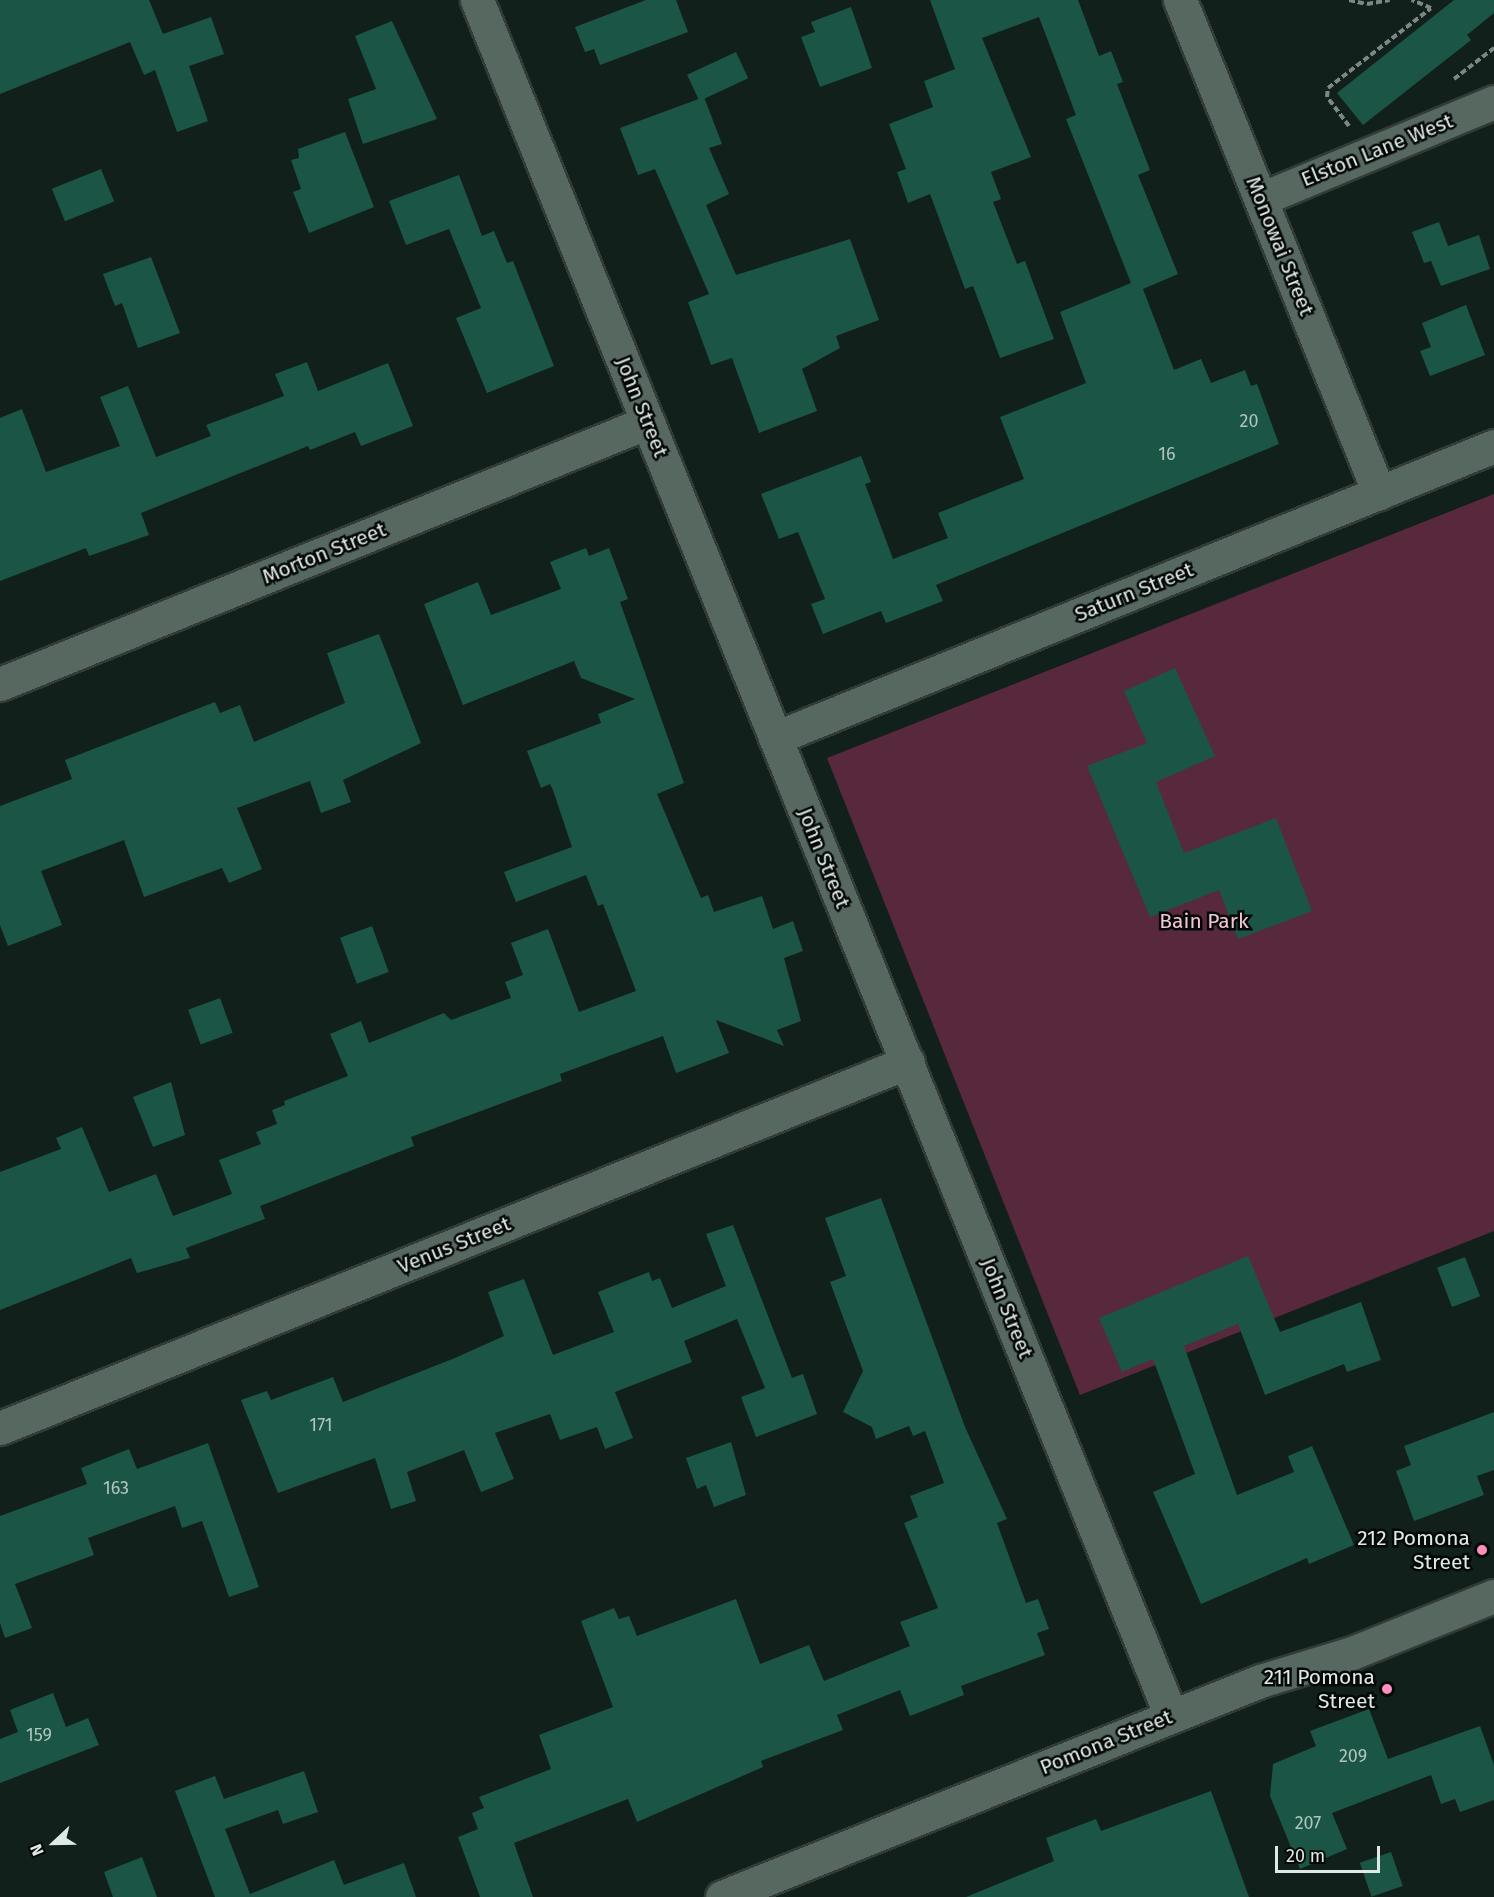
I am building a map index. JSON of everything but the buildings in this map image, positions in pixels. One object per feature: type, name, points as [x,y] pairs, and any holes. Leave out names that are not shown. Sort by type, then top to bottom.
[{"type":"street","name":"John Street","points":[[477,0],[1171,1716]]},
{"type":"street","name":"Monowai Street","points":[[1180,0],[1379,493]]},
{"type":"street","name":"Elston Lane West","points":[[1261,199],[1494,102]]},
{"type":"street","name":"Morton Street","points":[[0,684],[648,422]]},
{"type":"street","name":"Saturn Street","points":[[775,738],[1494,446]]},
{"type":"street","name":"Venus Street","points":[[0,1428],[908,1062]]},
{"type":"street","name":"Pomona Street","points":[[722,1897],[1171,1716],[1352,1653],[1494,1596]]},
{"type":"path","points":[[1349,0],[1367,4],[1390,0]]},
{"type":"path","points":[[1357,136],[1327,97],[1328,88],[1431,8],[1427,1],[1412,0]]},
{"type":"green space","name":"Bain Park","points":[[1494,494],[1494,1231],[1080,1395],[827,758]]},
{"type":"place","name":"212 Pomona Street","points":[[1482,1550]]},
{"type":"place","name":"211 Pomona Street","points":[[1387,1689]]}]
